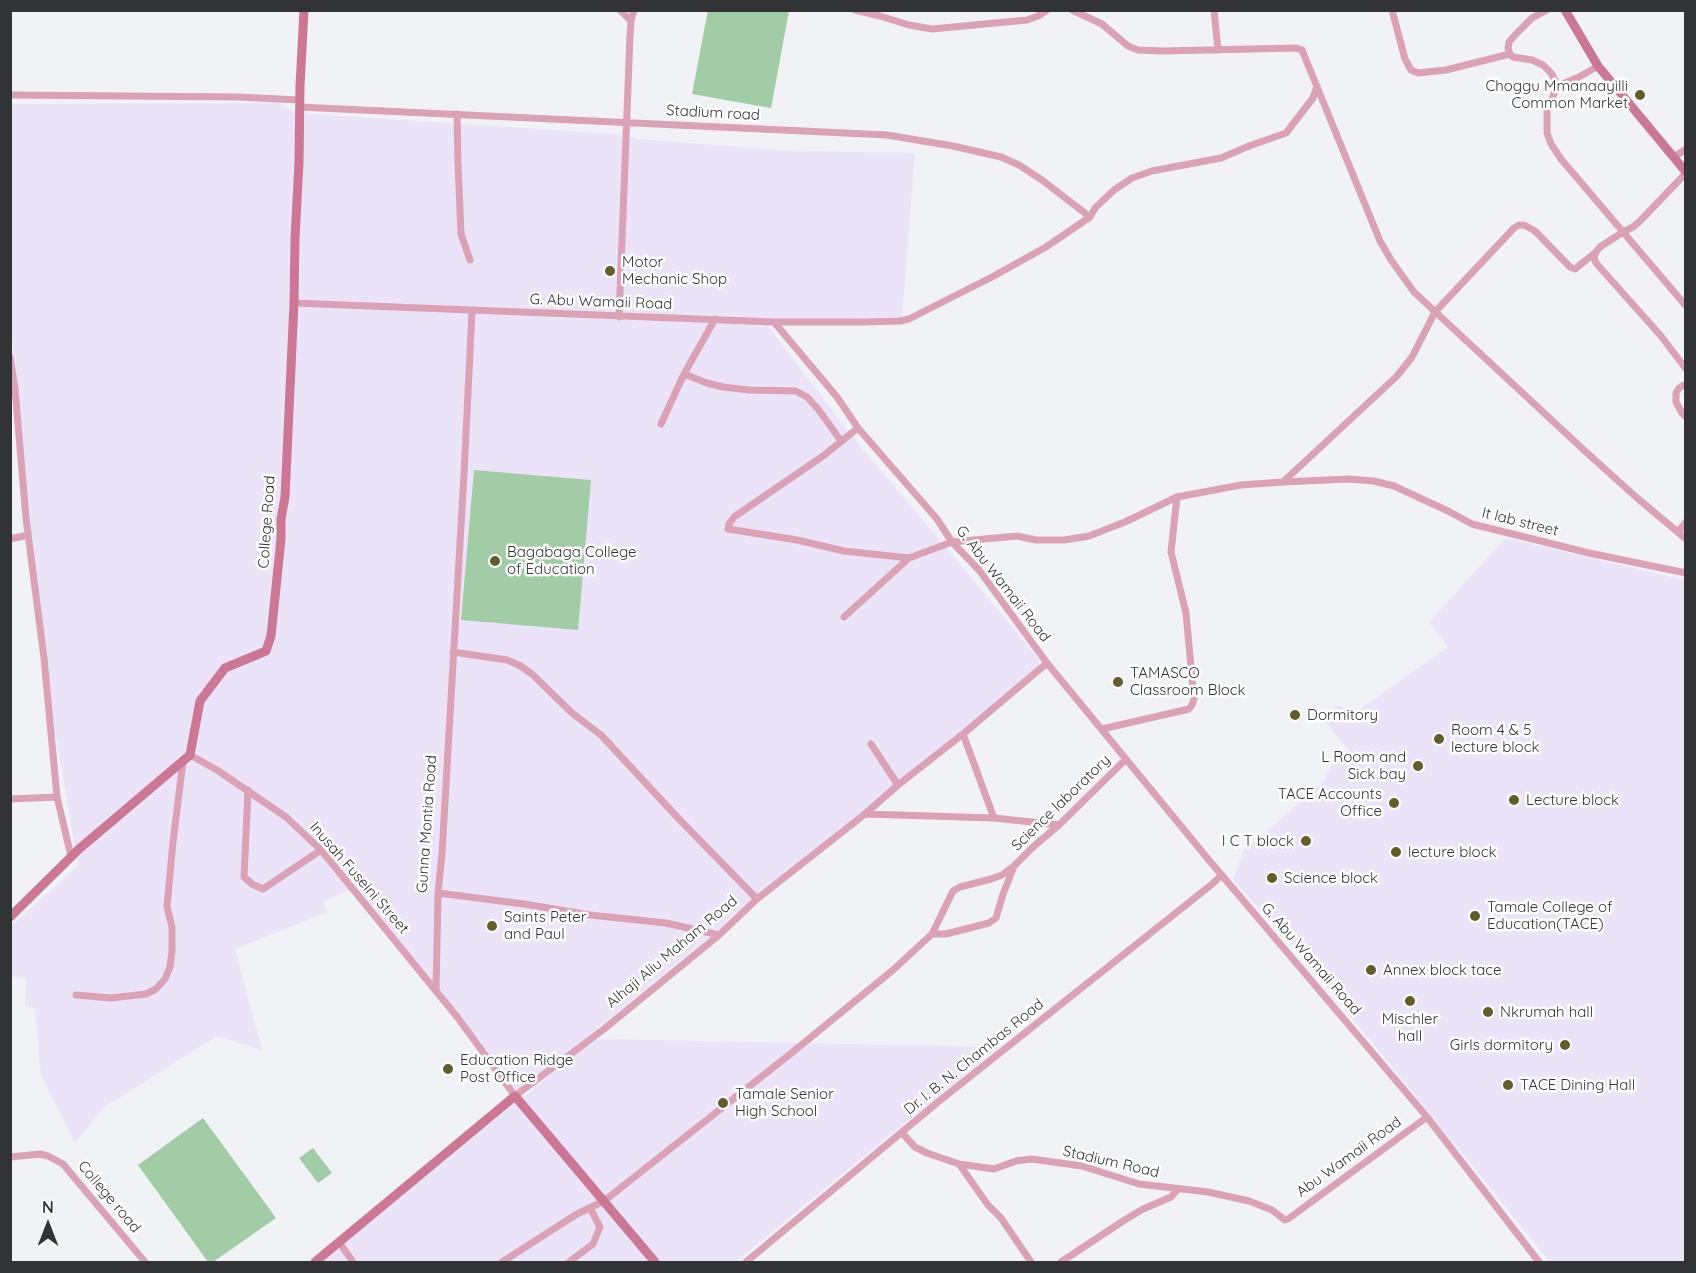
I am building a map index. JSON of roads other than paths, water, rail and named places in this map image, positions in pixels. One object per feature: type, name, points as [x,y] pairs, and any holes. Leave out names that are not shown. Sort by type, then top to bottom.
[{"type":"street","name":"College Road","points":[[186,757],[200,700],[225,668],[266,651],[272,636],[281,519],[285,496],[304,10]]},
{"type":"street","points":[[620,10],[631,21]]},
{"type":"street","points":[[619,317],[624,150],[631,21],[634,10]]},
{"type":"street","points":[[855,10],[932,29],[1027,20],[1047,10]]},
{"type":"street","points":[[1072,10],[1102,24],[1128,46],[1138,50],[1296,48],[1302,50],[1380,241],[1390,260],[1414,292],[1586,452],[1686,538]]},
{"type":"street","points":[[1214,10],[1218,50]]},
{"type":"street","points":[[1392,10],[1405,59],[1411,70],[1418,73],[1446,70],[1510,54],[1543,65],[1551,73],[1558,86]]},
{"type":"street","points":[[1510,54],[1509,42],[1515,34],[1532,18],[1547,10]]},
{"type":"street","points":[[1283,482],[1397,376],[1412,357],[1435,312],[1506,235],[1519,225],[1524,225],[1534,231],[1570,267],[1575,269],[1600,247],[1623,231],[1633,228],[1686,173],[1598,66],[1565,10]]},
{"type":"street","points":[[1598,66],[1558,86],[1548,108],[1548,133],[1551,144],[1561,159],[1686,306]]},
{"type":"street","points":[[774,322],[865,322],[909,319],[1046,248],[1090,217],[1095,208],[1114,190],[1132,178],[1152,171],[1221,158],[1286,133],[1313,98],[1317,86]]},
{"type":"street","name":"Stadium road","points":[[10,95],[238,97],[458,114],[887,135],[1001,157],[1019,165],[1042,180],[1090,217]]},
{"type":"street","points":[[458,114],[461,234],[470,260]]},
{"type":"street","points":[[1674,157],[1686,149]]},
{"type":"street","points":[[1596,252],[1594,258],[1596,263],[1661,336],[1686,369]]},
{"type":"street","name":"G. Abu Wamaii Road","points":[[294,303],[774,322],[837,397],[858,428],[937,519],[952,542],[979,570],[1047,663],[1222,875],[1427,1117],[1539,1263]]},
{"type":"street","name":"Gunna Montia Road","points":[[436,991],[438,893],[472,311]]},
{"type":"street","points":[[661,424],[684,374],[715,319]]},
{"type":"street","points":[[10,357],[13,407],[44,658],[57,797],[71,856]]},
{"type":"street","points":[[684,374],[723,387],[796,391],[818,409],[841,441]]},
{"type":"street","points":[[1686,384],[1676,393],[1676,402],[1686,417]]},
{"type":"street","points":[[858,428],[823,456],[734,517],[729,524],[729,529],[788,538],[844,551],[909,558]]},
{"type":"street","name":"It lab street","points":[[909,558],[952,542],[1017,536],[1036,540],[1064,540],[1089,536],[1177,497],[1241,485],[1349,479],[1394,486],[1448,510],[1472,524],[1589,553],[1686,573]]},
{"type":"street","points":[[1102,729],[1189,709],[1194,699],[1186,613],[1171,552],[1177,497]]},
{"type":"street","points":[[1678,532],[1686,522]]},
{"type":"street","points":[[10,539],[28,535]]},
{"type":"street","points":[[844,617],[909,558]]},
{"type":"street","points":[[453,652],[507,660],[519,664],[532,674],[572,713],[601,735],[757,899]]},
{"type":"street","name":"Alhaji Aliu Maham Road","points":[[315,1263],[514,1096],[604,1029],[718,935],[757,899],[963,735],[1047,663]]},
{"type":"street","points":[[963,735],[994,818]]},
{"type":"street","points":[[871,744],[898,785]]},
{"type":"street","points":[[10,917],[71,856],[186,757]]},
{"type":"street","points":[[76,995],[111,998],[146,994],[156,989],[165,979],[170,967],[172,951],[172,927],[167,907],[173,842],[186,757]]},
{"type":"street","name":"Inusah Fuseini Street","points":[[186,757],[217,770],[295,824],[321,850],[436,991]]},
{"type":"street","name":"Science laboratory","points":[[1014,866],[1126,759]]},
{"type":"street","points":[[248,790],[244,877],[252,884],[264,889],[321,850]]},
{"type":"street","points":[[10,799],[57,797]]},
{"type":"street","points":[[865,814],[994,818],[1059,825]]},
{"type":"street","points":[[502,1263],[577,1214],[604,1201],[794,1051],[932,934],[953,891],[1002,875],[1014,866]]},
{"type":"street","points":[[932,934],[946,934],[996,918],[1014,866]]},
{"type":"street","name":"Dr. I. B. N. Chambas Road","points":[[746,1263],[938,1102],[1222,875]]},
{"type":"street","points":[[438,893],[590,915],[666,923],[718,935]]},
{"type":"street","points":[[436,991],[514,1096],[655,1263]]},
{"type":"street","name":"Abu Wamaii Road","points":[[1288,1219],[1427,1117]]},
{"type":"street","name":"Stadium Road","points":[[902,1132],[915,1147],[959,1164],[994,1169],[1017,1161],[1031,1160],[1082,1167],[1139,1184],[1208,1192],[1249,1200],[1272,1210],[1281,1218],[1288,1219]]},
{"type":"street","name":"College road","points":[[10,1157],[40,1154],[63,1164],[145,1263]]},
{"type":"street","points":[[959,1164],[988,1205],[1001,1218],[1031,1263]]},
{"type":"street","name":"Stadium road","points":[[1061,1263],[1122,1221],[1171,1197],[1178,1189]]},
{"type":"street","points":[[568,1263],[593,1244],[600,1227],[590,1208]]},
{"type":"street","points":[[339,1242],[352,1263]]},
{"type":"place","name":"Choggu Mmanaayilli Common Market","points":[[1640,95]]},
{"type":"place","name":"Motor Mechanic Shop","points":[[610,271]]},
{"type":"place","name":"Bagabaga College of Education","points":[[495,561]]},
{"type":"place","name":"TAMASCO Classroom Block","points":[[1118,682]]},
{"type":"place","name":"Dormitory","points":[[1295,715]]},
{"type":"place","name":"Room 4 & 5 lecture block","points":[[1439,739]]},
{"type":"place","name":"L Room and Sick bay","points":[[1418,766]]},
{"type":"place","name":"Lecture block","points":[[1514,800]]},
{"type":"place","name":"TACE Accounts Office","points":[[1394,803]]},
{"type":"place","name":"I C T block","points":[[1306,841]]},
{"type":"place","name":"lecture block","points":[[1396,852]]},
{"type":"place","name":"Science block","points":[[1272,878]]},
{"type":"place","name":"Tamale College of Education(TACE)","points":[[1475,916]]},
{"type":"place","name":"Saints Peter and Paul","points":[[492,926]]},
{"type":"place","name":"Annex block tace","points":[[1371,970]]},
{"type":"place","name":"Mischler hall","points":[[1410,1001]]},
{"type":"place","name":"Nkrumah hall","points":[[1488,1012]]},
{"type":"place","name":"Girls dormitory","points":[[1565,1045]]},
{"type":"place","name":"Education Ridge Post Office","points":[[448,1069]]},
{"type":"place","name":"TACE Dining Hall","points":[[1508,1085]]},
{"type":"place","name":"Tamale Senior High School","points":[[723,1103]]}]
